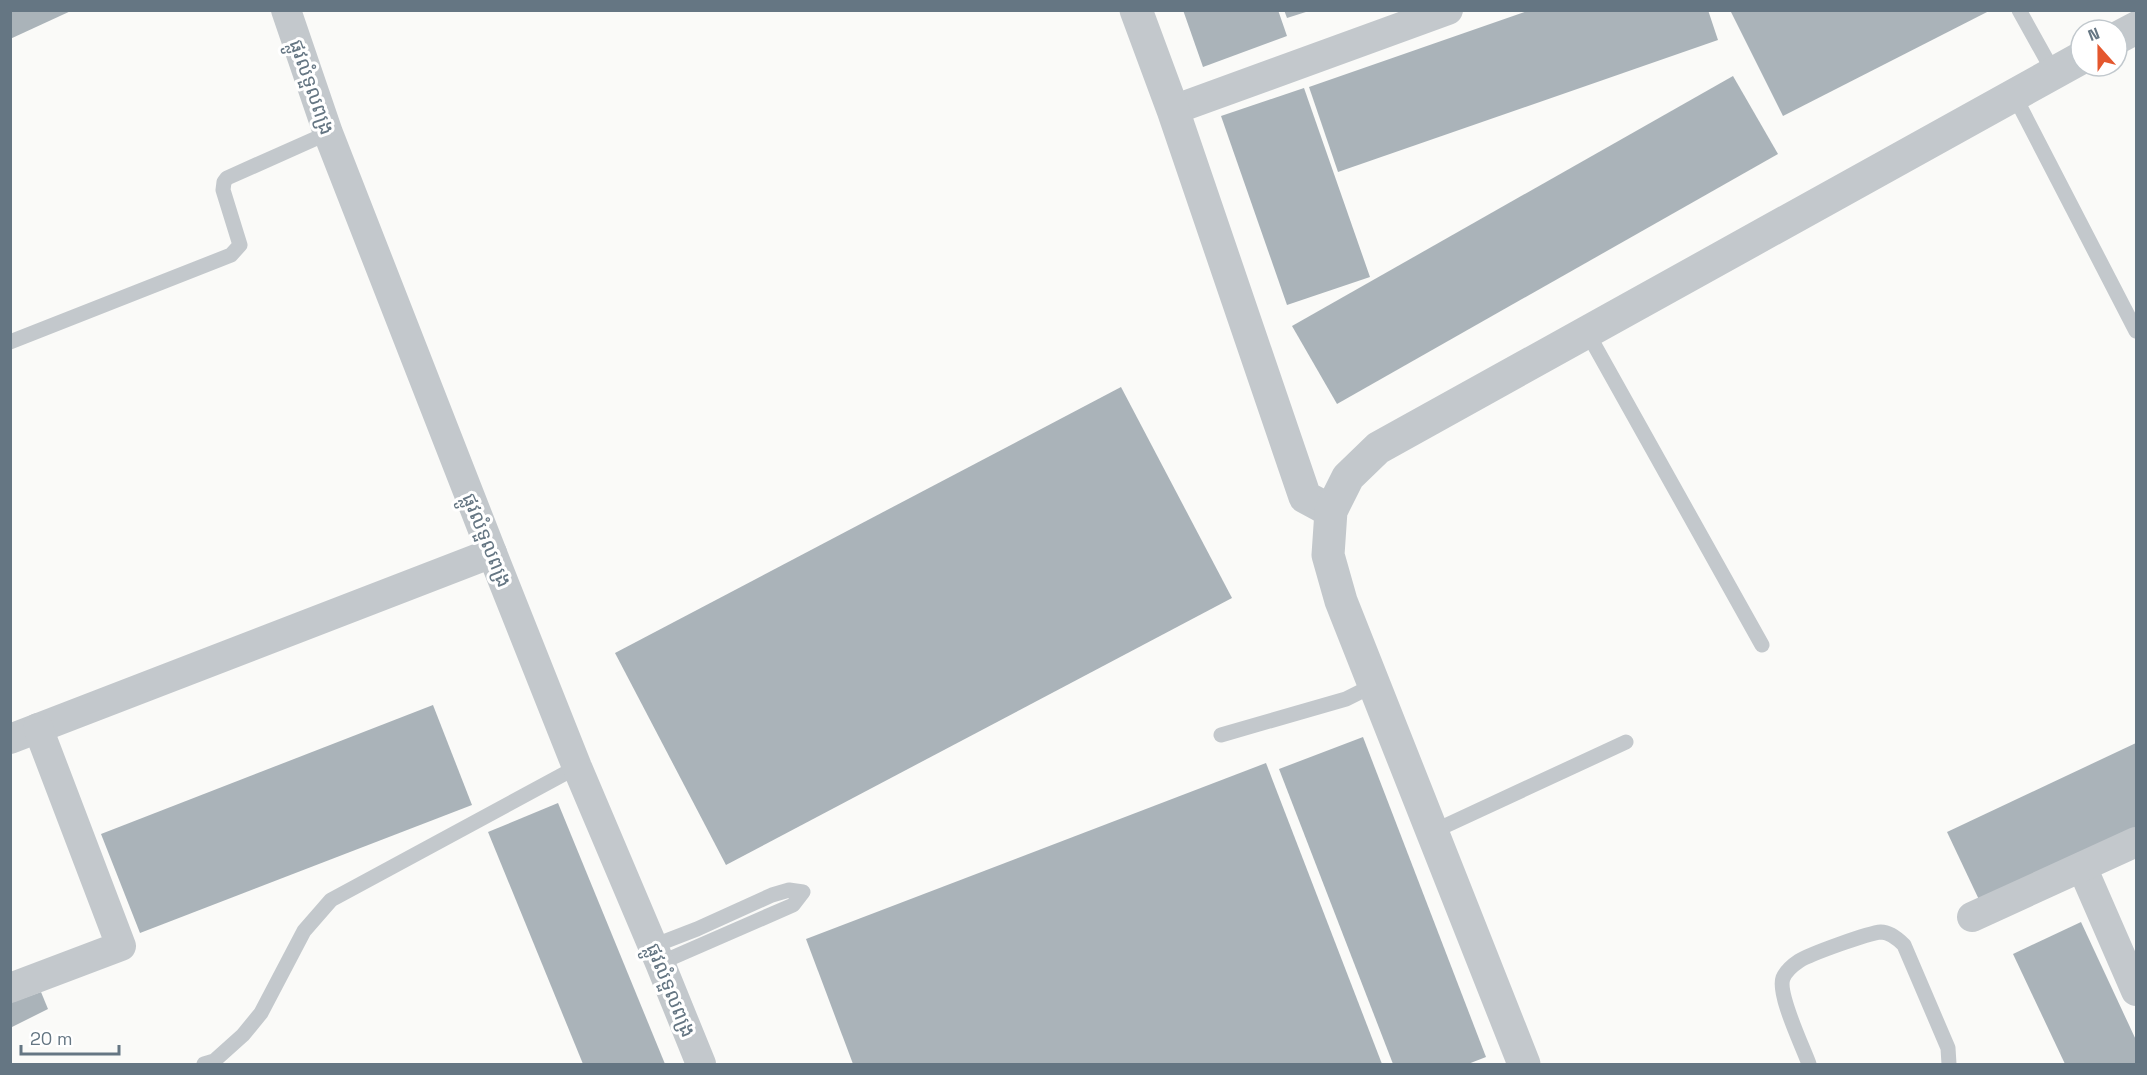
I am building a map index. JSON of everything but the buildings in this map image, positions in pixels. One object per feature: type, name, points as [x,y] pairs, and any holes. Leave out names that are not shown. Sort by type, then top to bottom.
[{"type":"street","name":"ផ្លូវលំទួលពង្រ","points":[[286,10],[328,133],[492,553],[577,767],[657,954],[701,1065]]},
{"type":"street","points":[[1136,10],[1173,110],[1305,497],[1331,511]]},
{"type":"street","points":[[1173,110],[1449,10]]},
{"type":"street","points":[[1524,1065],[1341,601],[1328,555],[1331,511],[1348,477],[1378,448],[2068,66]]},
{"type":"street","points":[[10,739],[492,553]]},
{"type":"street","points":[[10,988],[121,946],[38,728]]},
{"type":"street","points":[[1972,916],[2136,842]]},
{"type":"street","points":[[2082,867],[2136,991]]},
{"type":"lane","points":[[2019,10],[2068,66]]},
{"type":"lane","points":[[2014,95],[2136,331]]},
{"type":"lane","points":[[10,342],[231,255],[240,245],[224,190],[224,182],[227,178],[328,133]]},
{"type":"lane","points":[[1587,332],[1762,645]]},
{"type":"lane","points":[[1221,735],[1346,699],[1374,685]]},
{"type":"lane","points":[[1432,832],[1626,742]]},
{"type":"lane","points":[[211,1063],[243,1035],[261,1013],[304,932],[331,900],[577,767]]},
{"type":"lane","points":[[789,890],[803,892],[793,905],[657,954],[697,929],[772,895],[789,890]]},
{"type":"lane","points":[[1809,1065],[1784,999],[1782,979],[1800,960],[1869,934],[1883,932],[1896,937],[1904,945],[1948,1048],[1949,1065]]}]
